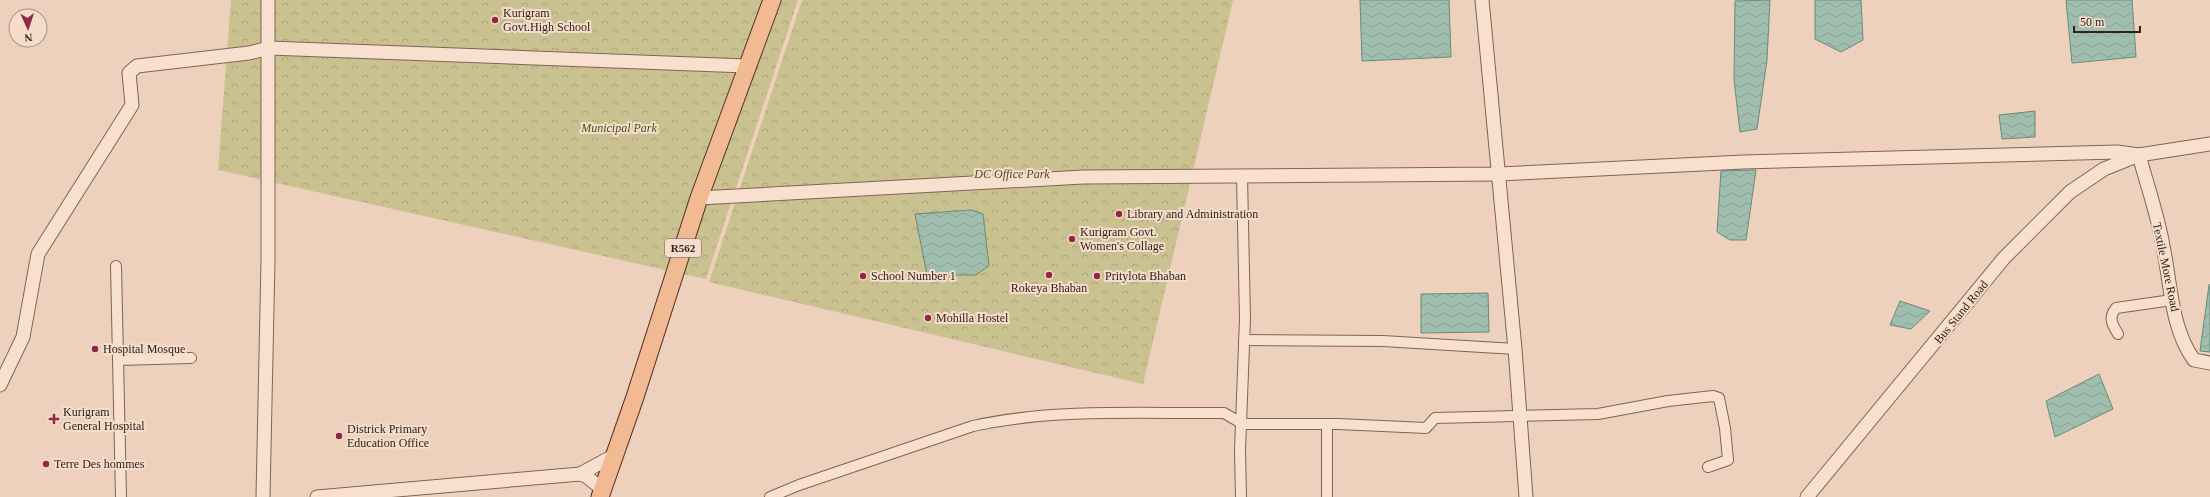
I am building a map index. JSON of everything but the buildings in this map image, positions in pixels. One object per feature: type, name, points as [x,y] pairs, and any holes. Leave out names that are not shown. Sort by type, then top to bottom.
[{"type":"main road","name":"R562","points":[[601,493],[615,455],[699,198],[746,66],[772,0]]},
{"type":"street","points":[[263,497],[268,268],[268,0]]},
{"type":"street","points":[[1482,0],[1515,349],[1518,415],[1526,497]]},
{"type":"street","points":[[0,385],[23,337],[38,254],[132,105],[129,73],[137,66],[249,53],[269,48],[746,66]]},
{"type":"street","points":[[699,198],[1083,177],[1499,174],[1743,162],[2117,152],[2139,155],[2210,144]]},
{"type":"street","name":"Textile More Road","points":[[2139,155],[2163,245],[2172,300],[2186,349],[2194,360],[2210,363]]},
{"type":"street","name":"Bus Stand Road","points":[[1807,497],[2004,258],[2070,192],[2104,169],[2139,155]]},
{"type":"street","points":[[1241,497],[1240,450],[1243,424],[1244,340],[1242,176]]},
{"type":"street","points":[[116,266],[121,497]]},
{"type":"street","points":[[2118,334],[2110,320],[2112,313],[2116,308],[2172,300]]},
{"type":"street","points":[[1244,340],[1383,341],[1515,349]]},
{"type":"street","points":[[118,360],[191,358]]},
{"type":"street","points":[[770,497],[799,485],[973,426],[998,421],[1095,414],[1224,413],[1243,424],[1327,424],[1426,428],[1435,418],[1598,414],[1713,396],[1719,398],[1725,428],[1728,460],[1708,467]]},
{"type":"street","points":[[1327,424],[1327,497]]},
{"type":"street","points":[[580,474],[615,455]]},
{"type":"street","points":[[317,497],[580,474],[586,476],[601,493]]},
{"type":"green space","name":"Municipal Park","points":[[231,0],[798,0],[706,279],[218,170]]},
{"type":"green space","name":"DC Office Park","points":[[802,0],[1233,0],[1143,384],[709,282]]},
{"type":"water","points":[[1360,0],[1449,0],[1451,57],[1362,61]]},
{"type":"water","points":[[1770,0],[1767,60],[1757,129],[1740,132],[1734,80],[1735,1]]},
{"type":"water","points":[[1815,0],[1861,0],[1863,40],[1841,52],[1815,39]]},
{"type":"water","points":[[2066,0],[2132,0],[2136,57],[2072,63]]},
{"type":"water","points":[[2035,111],[2035,137],[2002,139],[1999,115]]},
{"type":"water","points":[[1756,170],[1746,240],[1730,240],[1717,232],[1721,171]]},
{"type":"water","points":[[971,210],[983,214],[989,266],[976,275],[927,275],[915,214]]},
{"type":"water","points":[[2210,284],[2210,352],[2200,351]]},
{"type":"water","points":[[1488,293],[1489,332],[1421,333],[1421,294]]},
{"type":"water","points":[[1900,301],[1930,311],[1911,329],[1890,325]]},
{"type":"water","points":[[2099,374],[2113,409],[2055,437],[2046,401]]},
{"type":"place","name":"Kurigram Govt.High School","points":[[495,20]]},
{"type":"place","name":"Library and Administration","points":[[1119,214]]},
{"type":"place","name":"Kurigram Govt. Women's Collage","points":[[1072,239]]},
{"type":"place","name":"Rokeya Bhaban","points":[[1049,275]]},
{"type":"place","name":"School Number 1","points":[[863,276]]},
{"type":"place","name":"Pritylota Bhaban","points":[[1097,276]]},
{"type":"place","name":"Mohilla Hostel","points":[[928,318]]},
{"type":"place","name":"Hospital Mosque","points":[[95,349]]},
{"type":"place","name":"Kurigram General Hospital","points":[[54,419]]},
{"type":"place","name":"Districk Primary Education Office","points":[[339,436]]},
{"type":"place","name":"Terre Des hommes","points":[[46,464]]}]
